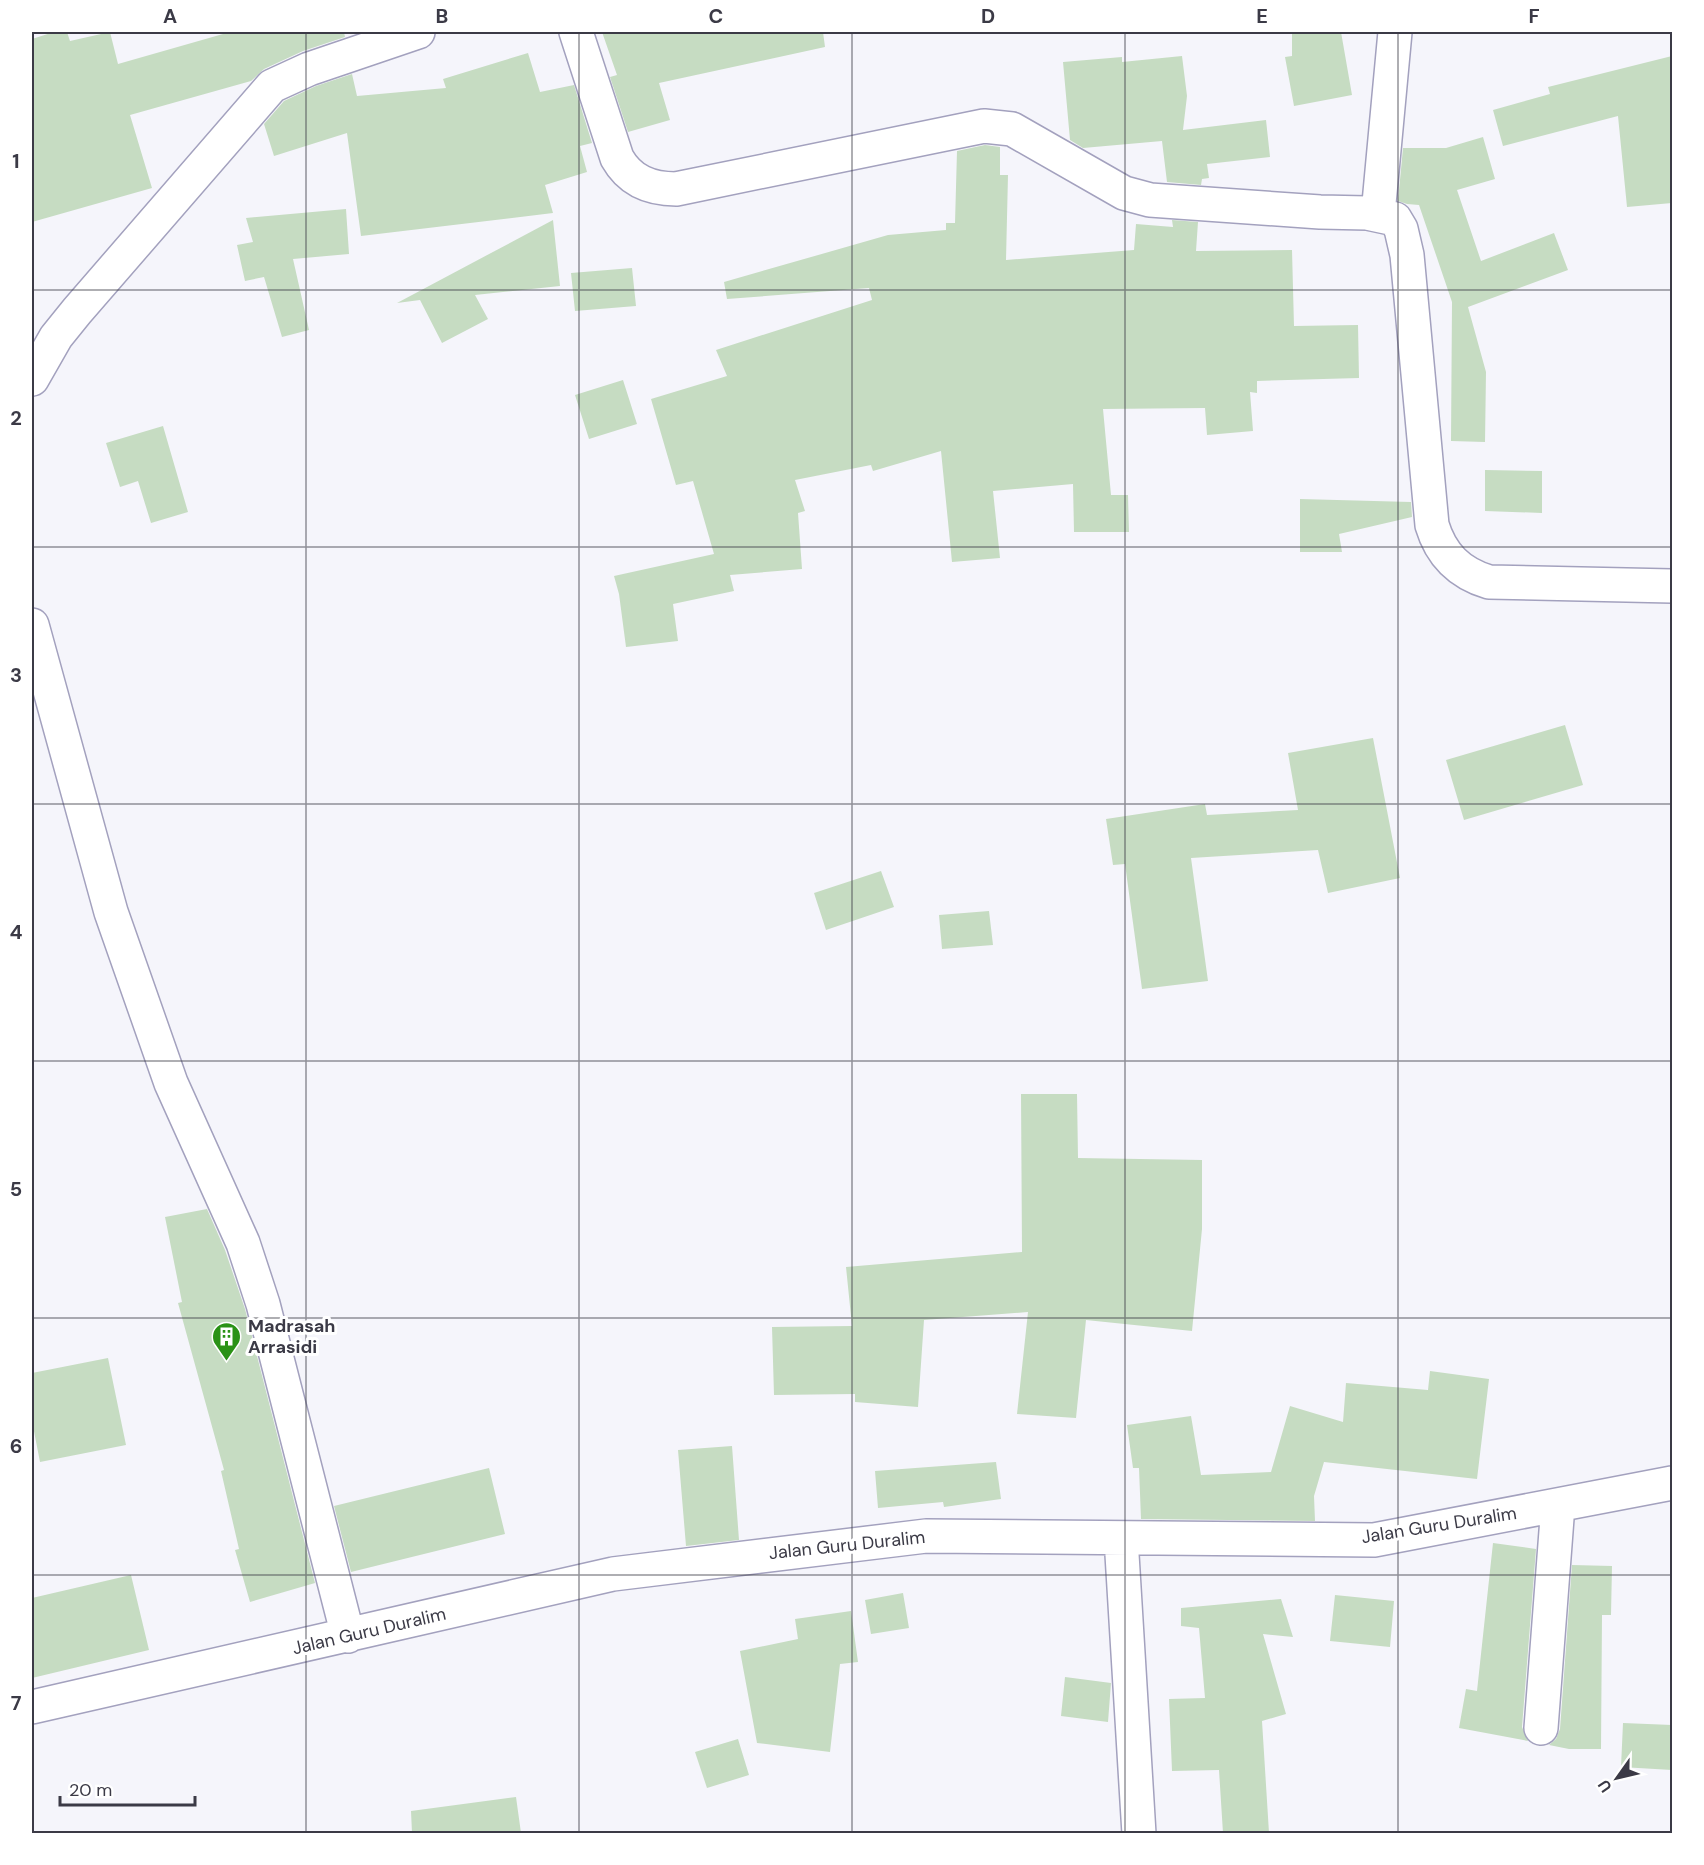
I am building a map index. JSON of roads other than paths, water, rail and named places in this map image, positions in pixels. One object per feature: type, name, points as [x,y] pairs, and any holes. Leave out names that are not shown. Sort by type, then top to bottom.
[{"type":"street","points":[[32,379],[56,337],[77,311],[272,86],[309,69],[418,32]]},
{"type":"street","points":[[576,32],[617,158],[629,174],[656,188],[676,189],[984,126],[1012,129],[1124,194],[1150,200],[1377,214],[1398,222],[1407,255],[1432,525],[1448,558],[1466,573],[1489,582],[1672,586]]},
{"type":"street","points":[[1377,214],[1395,32]]},
{"type":"street","points":[[32,625],[111,912],[171,1083],[243,1243],[263,1304],[348,1636]]},
{"type":"street","name":"Jalan Guru Duralim","points":[[32,1707],[613,1574],[857,1542],[926,1536],[1374,1540],[1672,1483]]},
{"type":"street","points":[[1541,1728],[1558,1505]]},
{"type":"street","points":[[1121,1538],[1139,1833]]},
{"type":"place","name":"Madrasah Arrasidi","points":[[227,1362]]}]
